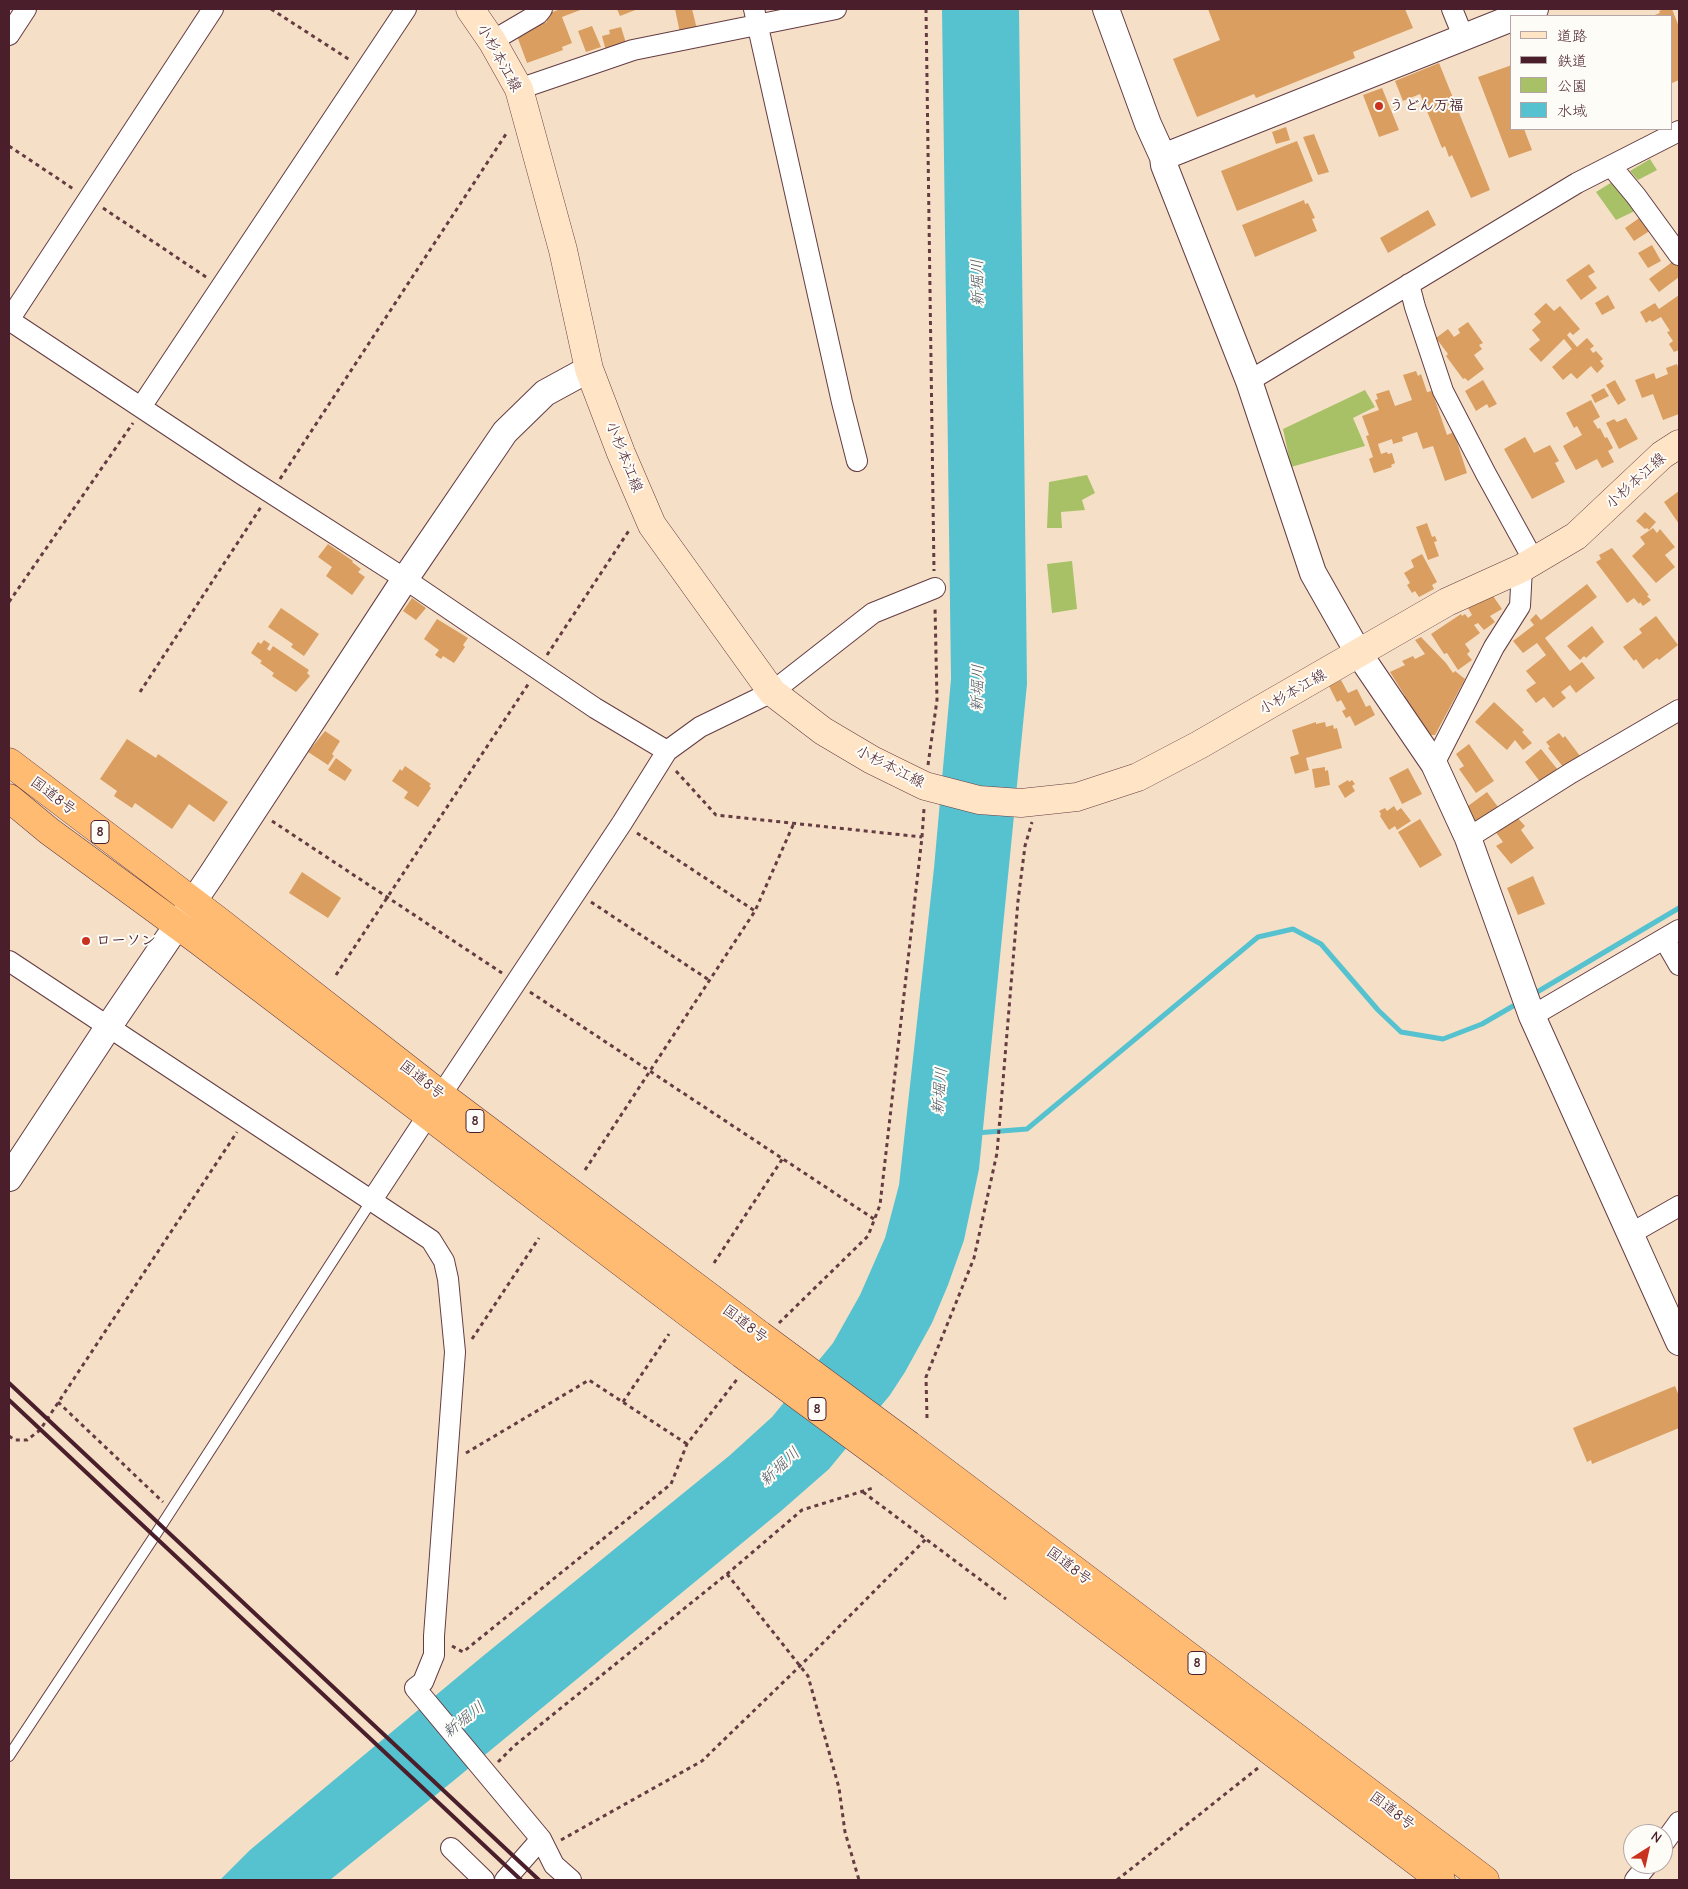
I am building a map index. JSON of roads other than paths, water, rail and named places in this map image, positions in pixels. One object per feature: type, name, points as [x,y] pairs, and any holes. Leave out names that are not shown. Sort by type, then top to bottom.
[{"type":"highway","name":"国道8号","points":[[9,762],[192,903],[216,919],[435,1105]]},
{"type":"highway","name":"国道8号","points":[[9,798],[49,831],[176,926],[435,1105],[754,1349],[1485,1880]]},
{"type":"highway","name":"国道8号","points":[[900,1454],[1274,1755],[1441,1880]]},
{"type":"main road","name":"小杉本江線","points":[[470,9],[492,41],[521,98],[563,250],[589,369],[652,525],[772,692],[823,731],[872,760],[930,788],[979,800],[1030,803],[1077,797],[1138,777],[1199,745],[1360,654],[1447,602],[1528,565],[1576,536],[1662,455],[1679,444]]},
{"type":"street","points":[[9,35],[26,9]]},
{"type":"street","points":[[213,9],[9,320],[405,579],[665,755]]},
{"type":"street","points":[[142,408],[406,9]]},
{"type":"street","points":[[492,41],[538,14],[542,9]]},
{"type":"street","points":[[521,98],[633,50],[755,18],[836,9]]},
{"type":"street","points":[[1106,9],[1148,124],[1163,157],[1164,165],[1249,381],[1313,572],[1360,654],[1434,764],[1468,838],[1532,1016],[1679,1342]]},
{"type":"street","points":[[1452,9],[1463,36]]},
{"type":"street","points":[[1518,15],[1535,9]]},
{"type":"street","points":[[755,18],[857,461]]},
{"type":"street","points":[[1163,157],[1510,19]]},
{"type":"street","points":[[1249,381],[1577,183],[1679,132]]},
{"type":"street","points":[[1611,166],[1636,196],[1679,255]]},
{"type":"street","points":[[1410,284],[1415,307],[1444,391],[1486,474],[1528,565],[1520,606],[1494,647],[1434,764]]},
{"type":"street","points":[[9,1178],[405,579],[505,432],[545,393],[589,369]]},
{"type":"street","points":[[372,1200],[665,755],[700,727],[772,692],[873,613],[935,588]]},
{"type":"street","points":[[1468,838],[1571,773],[1679,710]]},
{"type":"street","points":[[1532,1016],[1672,934],[1679,965]]},
{"type":"street","points":[[9,961],[432,1240],[444,1260],[448,1279],[455,1352],[434,1655],[423,1682],[415,1688],[543,1844],[554,1865],[571,1880]]},
{"type":"street","points":[[1630,1234],[1679,1206]]},
{"type":"street","points":[[505,1880],[543,1844]]},
{"type":"street","points":[[451,1848],[484,1880]]},
{"type":"lane","points":[[9,1756],[372,1200]]},
{"type":"water","name":"新堀川","points":[[942,9],[1019,9],[1027,684],[979,1169],[964,1240],[948,1285],[932,1323],[905,1372],[890,1395],[829,1469],[781,1511],[452,1782],[330,1880],[220,1880],[250,1850],[483,1656],[729,1456],[772,1417],[833,1343],[860,1295],[885,1238],[899,1185],[934,868],[951,679]]},
{"type":"waterway","points":[[1532,995],[1679,908]]},
{"type":"waterway","points":[[976,1133],[1027,1129],[1258,937],[1293,929],[1321,944],[1378,1010],[1401,1032],[1443,1039],[1482,1024],[1520,1002]]},
{"type":"railway","points":[[9,1383],[539,1880]]},
{"type":"railway","points":[[9,1400],[521,1880]]},
{"type":"place","name":"うどん万福","points":[[1379,106]]},
{"type":"place","name":"ローソン","points":[[86,941]]}]
